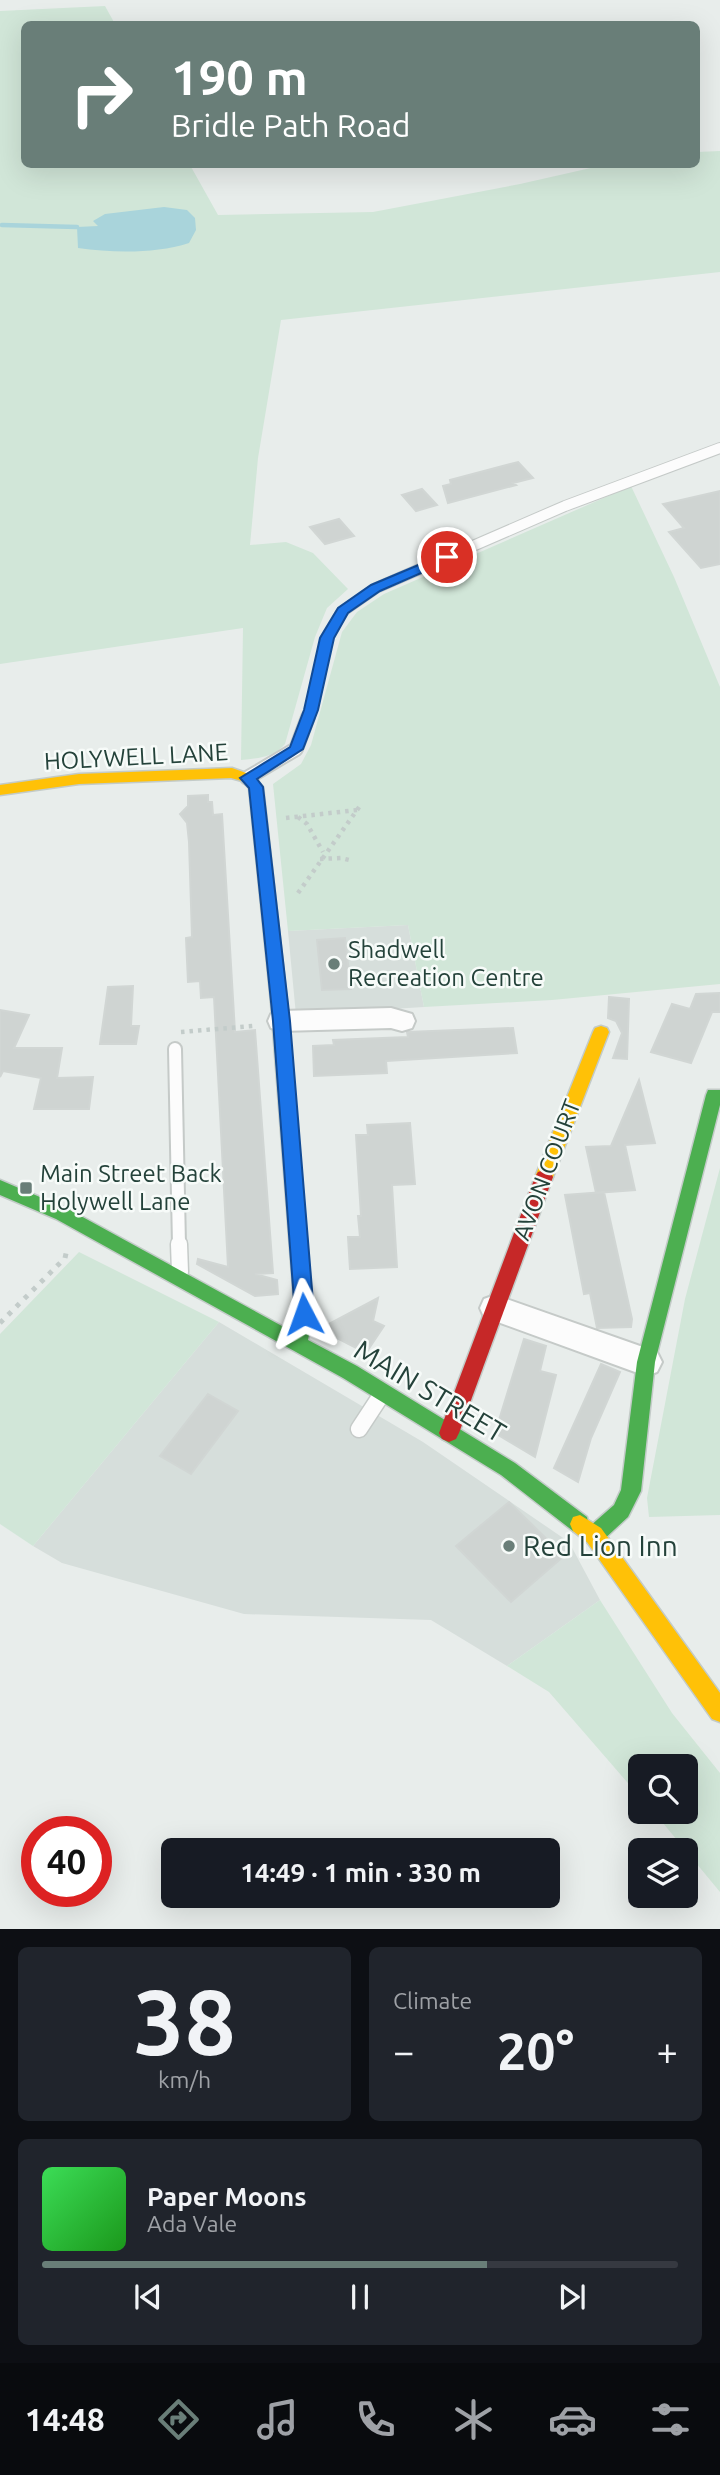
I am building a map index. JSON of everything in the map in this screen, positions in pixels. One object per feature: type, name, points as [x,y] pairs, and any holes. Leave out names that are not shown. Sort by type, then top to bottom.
[{"type":"street","name":"HOLYWELL LANE","points":[[0,790],[79,779],[232,774],[247,778],[256,787],[281,1022],[304,1314],[298,1345]]},
{"type":"street","points":[[281,1022],[391,1018],[402,1021]]},
{"type":"street","name":"AVON COURT","points":[[449,1433],[601,1032]]},
{"type":"street","points":[[594,1535],[621,1511],[631,1491],[646,1362],[714,1095]]},
{"type":"street","name":"MAIN STREET","points":[[0,1187],[74,1221],[383,1391],[508,1469],[594,1535],[642,1599],[708,1697],[720,1710]]},
{"type":"street","points":[[495,1308],[646,1362]]},
{"type":"lane","points":[[247,778],[296,749],[311,710],[327,638],[343,611],[354,603],[376,588],[565,506],[720,448]]},
{"type":"lane","points":[[175,1049],[180,1279]]},
{"type":"lane","points":[[359,1429],[383,1391]]},
{"type":"path","points":[[293,899],[362,803]]},
{"type":"path","points":[[260,820],[358,810]]},
{"type":"path","points":[[298,817],[307,824],[324,853]]},
{"type":"path","points":[[320,859],[353,861]]},
{"type":"path","points":[[175,1049],[175,1033],[281,1022]]},
{"type":"path","points":[[0,1323],[65,1258],[74,1221]]},
{"type":"shaded area","points":[[408,925],[424,1007],[296,1015],[288,931]]},
{"type":"shaded area","points":[[219,1322],[423,1442],[569,1542],[600,1600],[507,1666],[431,1620],[244,1614],[62,1563],[33,1546]]},
{"type":"green space","points":[[105,6],[113,21],[21,21],[21,168],[192,168],[218,215],[373,212],[591,168],[700,168],[700,152],[720,151],[720,272],[281,320],[258,458],[250,545],[286,542],[313,553],[348,589],[327,608],[315,637],[285,744],[270,755],[241,760],[243,628],[0,664],[0,11]]},
{"type":"green space","points":[[631,486],[674,577],[720,687],[720,984],[552,1000],[424,1007],[408,925],[288,931],[273,784],[301,764],[311,745],[342,632],[357,612],[384,594]]},
{"type":"green space","points":[[720,1168],[720,1515],[649,1517],[647,1498],[685,1299]]},
{"type":"green space","points":[[79,1252],[219,1322],[33,1546],[0,1524],[0,1334]]},
{"type":"green space","points":[[600,1600],[672,1713],[720,1773],[720,1892],[698,1865],[698,1838],[675,1838],[664,1824],[698,1824],[698,1754],[628,1754],[628,1783],[549,1692],[507,1666]]},
{"type":"water","points":[[164,207],[187,210],[195,218],[196,230],[189,243],[134,252],[78,248],[77,227],[98,226],[93,221],[105,214]]},
{"type":"building","points":[[518,462],[533,478],[448,503],[443,486],[451,484],[450,480]]},
{"type":"building","points":[[422,489],[437,505],[416,511],[402,495]]},
{"type":"building","points":[[720,491],[720,564],[701,568],[669,532],[684,528],[663,504]]},
{"type":"building","points":[[339,519],[354,536],[325,544],[310,527]]},
{"type":"building","points":[[208,795],[208,802],[212,802],[213,815],[222,814],[235,1032],[255,1030],[273,1273],[255,1274],[277,1280],[278,1294],[255,1296],[197,1264],[198,1259],[228,1267],[214,997],[201,998],[200,981],[188,982],[186,938],[192,937],[189,842],[187,823],[180,814],[188,806],[188,796]]},
{"type":"building","name":"Shadwell Recreation Centre","points":[[345,938],[351,989],[322,990],[317,940]]},
{"type":"building","points":[[133,986],[131,1026],[139,1026],[136,1044],[100,1044],[108,987]]},
{"type":"building","points":[[720,993],[720,1012],[712,1012],[691,1063],[651,1052],[672,1004],[690,1009],[696,994]]},
{"type":"building","points":[[609,997],[629,999],[627,1059],[613,1058],[622,1033],[616,1021],[608,1018]]},
{"type":"building","points":[[0,1010],[29,1015],[14,1048],[62,1048],[57,1078],[93,1077],[89,1109],[34,1109],[41,1078],[3,1071],[0,1077]]},
{"type":"building","points":[[513,1028],[517,1053],[386,1061],[387,1073],[314,1076],[313,1046],[334,1045],[333,1040],[408,1037],[407,1032]]},
{"type":"building","points":[[639,1080],[655,1143],[625,1145],[635,1190],[596,1193],[586,1147],[611,1146]]},
{"type":"building","points":[[410,1123],[415,1184],[392,1185],[397,1267],[350,1269],[348,1237],[360,1237],[358,1216],[361,1216],[356,1135],[368,1135],[367,1125]]},
{"type":"building","points":[[604,1192],[632,1319],[631,1327],[597,1328],[590,1293],[584,1294],[565,1195]]},
{"type":"building","points":[[378,1298],[373,1321],[384,1326],[366,1353],[325,1332],[327,1325]]},
{"type":"building","points":[[524,1339],[546,1346],[540,1371],[556,1375],[535,1457],[495,1433]]},
{"type":"building","points":[[601,1364],[620,1372],[591,1438],[578,1482],[554,1468]]},
{"type":"building","points":[[208,1394],[238,1411],[191,1474],[160,1456]]},
{"type":"building","points":[[509,1502],[564,1556],[511,1602],[456,1546]]},
{"type":"waterway","points":[[2,225],[77,227]]},
{"type":"traffic: fast","points":[[279,1002],[304,1314],[298,1345]]},
{"type":"traffic: fast","points":[[594,1535],[621,1511],[631,1491],[646,1362],[714,1095]]},
{"type":"traffic: fast","points":[[0,1187],[62,1214],[350,1372],[508,1469],[580,1524]]},
{"type":"traffic: slow","points":[[0,790],[79,779],[232,773],[247,778],[256,787],[279,1002]]},
{"type":"traffic: slow","points":[[544,1177],[601,1032]]},
{"type":"traffic: slow","points":[[580,1524],[594,1535],[720,1711]]},
{"type":"traffic: jam","points":[[449,1433],[544,1177]]},
{"type":"place","name":"Shadwell Recreation Centre","points":[[334,964]]},
{"type":"place","name":"Main Street Back Holywell Lane","points":[[26,1188]]},
{"type":"place","name":"Red Lion Inn","points":[[509,1546]]},
{"type":"route","points":[[304,1314],[281,1021],[256,787],[247,778],[296,749],[311,710],[327,638],[343,611],[376,588],[447,557]]}]
